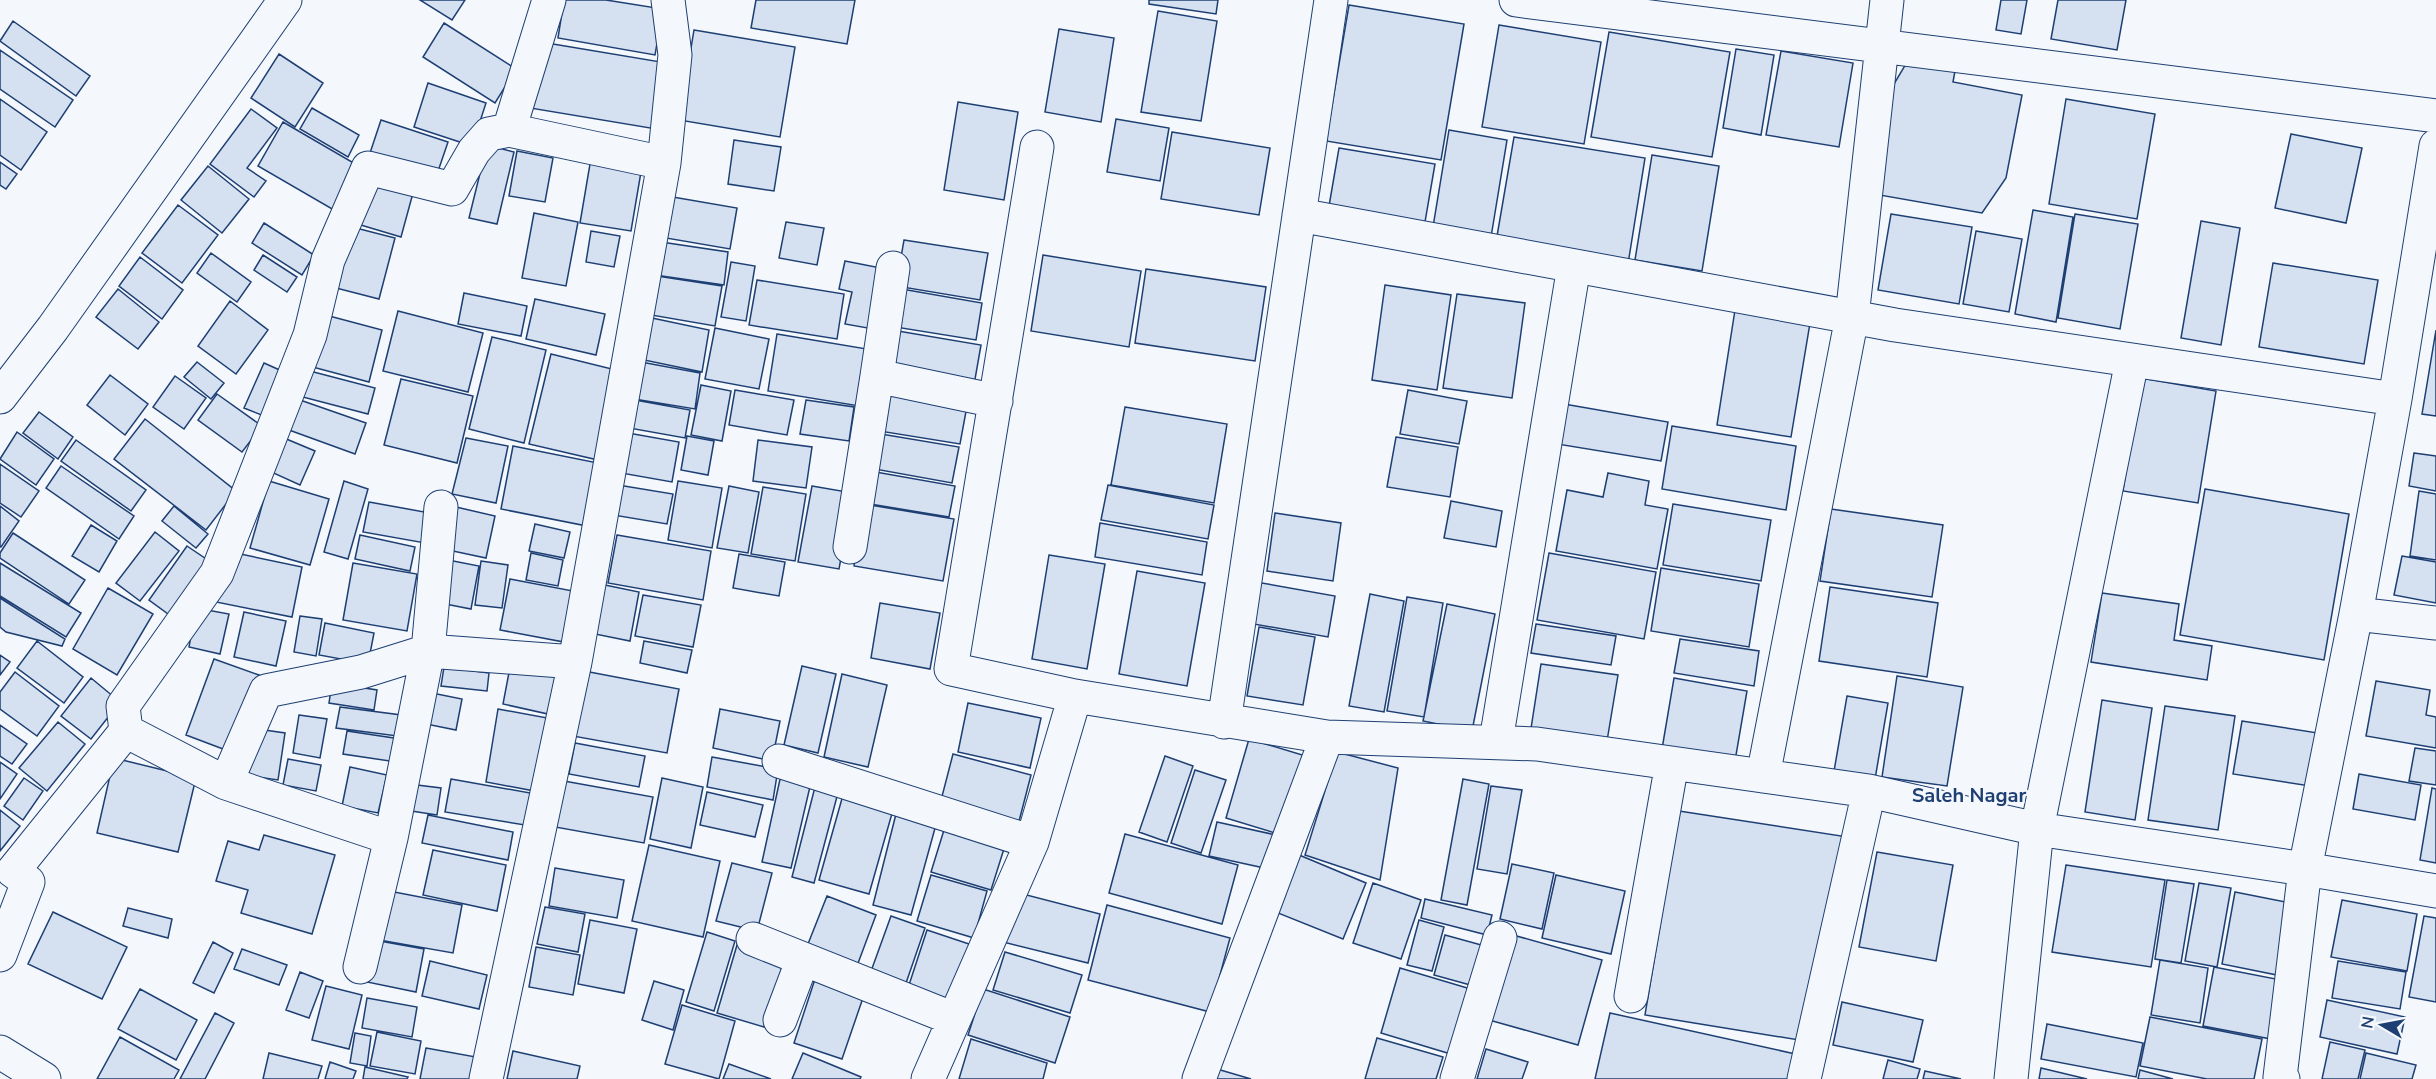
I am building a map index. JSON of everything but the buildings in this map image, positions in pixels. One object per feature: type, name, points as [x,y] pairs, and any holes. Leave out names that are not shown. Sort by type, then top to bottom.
[{"type":"street","points":[[0,397],[53,328],[285,0]]},
{"type":"street","points":[[509,130],[549,0]]},
{"type":"street","points":[[486,1079],[575,662],[664,163],[675,55],[668,0]]},
{"type":"street","points":[[1224,722],[1331,0]]},
{"type":"street","points":[[1516,0],[2436,116]]},
{"type":"street","points":[[1763,776],[1852,317],[1887,0]]},
{"type":"street","points":[[0,955],[28,882],[14,871],[126,731],[123,706],[217,573],[310,335],[328,260],[368,168],[452,189],[474,151],[489,134],[509,130],[664,163]]},
{"type":"street","points":[[2283,1079],[2280,1077],[2305,869],[2356,614],[2395,399],[2436,146]]},
{"type":"street","points":[[1036,147],[951,669],[1075,696],[1327,737],[1537,744],[1869,791],[2037,829],[2436,891]]},
{"type":"street","points":[[1299,215],[1852,317],[2395,399]]},
{"type":"street","points":[[1496,741],[1574,266]]},
{"type":"street","points":[[850,547],[893,268]]},
{"type":"street","points":[[2011,1079],[2037,829],[2132,361]]},
{"type":"street","points":[[877,376],[996,401]]},
{"type":"street","points":[[360,967],[391,838],[428,651],[441,507]]},
{"type":"street","points":[[2356,614],[2436,622]]},
{"type":"street","points":[[226,783],[266,691],[361,672],[428,651],[575,662]]},
{"type":"street","points":[[928,1079],[1032,842],[1075,696]]},
{"type":"street","points":[[126,731],[226,783],[391,838]]},
{"type":"street","points":[[1199,1079],[1327,737]]},
{"type":"street","points":[[779,761],[1032,842]]},
{"type":"street","points":[[1631,996],[1672,763]]},
{"type":"street","points":[[1804,1079],[1869,791]]},
{"type":"street","points":[[1457,1079],[1500,938]]},
{"type":"street","points":[[753,939],[954,1019]]},
{"type":"street","points":[[780,1020],[803,959]]},
{"type":"street","points":[[0,1052],[44,1079]]},
{"type":"district","name":"Saleh Nagar","points":[[1969,795]]}]
